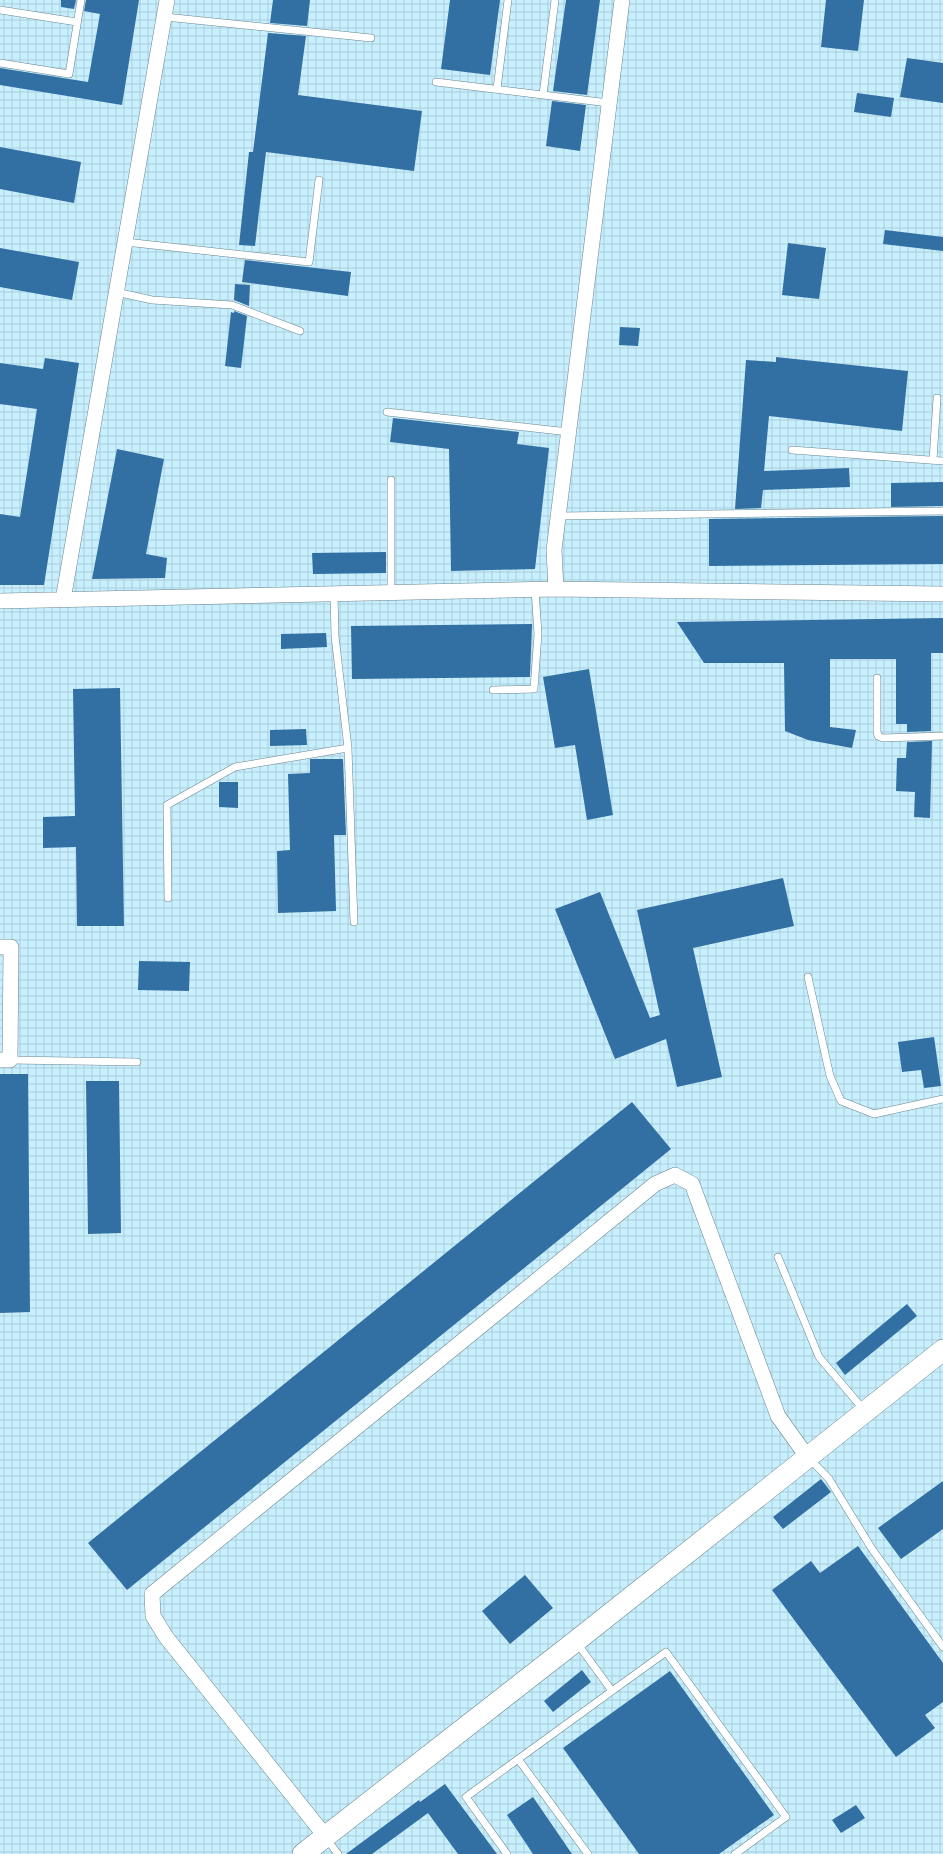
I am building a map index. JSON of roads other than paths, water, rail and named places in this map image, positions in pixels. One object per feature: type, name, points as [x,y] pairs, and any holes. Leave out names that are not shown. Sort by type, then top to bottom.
[{"type":"street","points":[[62,600],[168,0]]},
{"type":"street","points":[[556,589],[554,550],[622,0]]},
{"type":"street","points":[[0,601],[556,589],[943,594]]},
{"type":"street","points":[[0,947],[11,947],[5,1060]]},
{"type":"street","points":[[326,1837],[166,1637],[153,1616],[152,1594],[656,1184],[675,1176],[692,1184],[778,1416],[808,1458]]},
{"type":"street","points":[[303,1854],[576,1641],[943,1350]]},
{"type":"lane","points":[[0,63],[69,74],[81,0]]},
{"type":"lane","points":[[497,89],[508,0]]},
{"type":"lane","points":[[543,95],[555,0]]},
{"type":"lane","points":[[0,10],[77,22]]},
{"type":"lane","points":[[164,17],[371,38]]},
{"type":"lane","points":[[436,82],[609,103]]},
{"type":"lane","points":[[125,242],[309,262],[319,180]]},
{"type":"lane","points":[[116,292],[152,300],[232,305],[300,331]]},
{"type":"lane","points":[[933,460],[937,398]]},
{"type":"lane","points":[[387,412],[569,432]]},
{"type":"lane","points":[[792,450],[943,461]]},
{"type":"lane","points":[[391,480],[391,593]]},
{"type":"lane","points":[[559,516],[943,511]]},
{"type":"lane","points":[[493,690],[534,689],[538,634],[535,590]]},
{"type":"lane","points":[[334,594],[335,636],[348,748],[354,922]]},
{"type":"lane","points":[[877,678],[876,731],[878,736],[883,738],[943,736]]},
{"type":"lane","points":[[168,898],[167,805],[236,768],[348,748]]},
{"type":"lane","points":[[808,977],[830,1076],[841,1101],[874,1114],[943,1099]]},
{"type":"lane","points":[[5,1060],[137,1062]]},
{"type":"lane","points":[[778,1257],[819,1357],[865,1412]]},
{"type":"lane","points":[[808,1458],[829,1479],[872,1549],[943,1647]]},
{"type":"lane","points":[[576,1641],[612,1691]]},
{"type":"lane","points":[[507,1854],[466,1797],[666,1652],[786,1817],[735,1854]]},
{"type":"lane","points":[[518,1759],[588,1854]]},
{"type":"lane","points":[[326,1837],[338,1854]]}]
